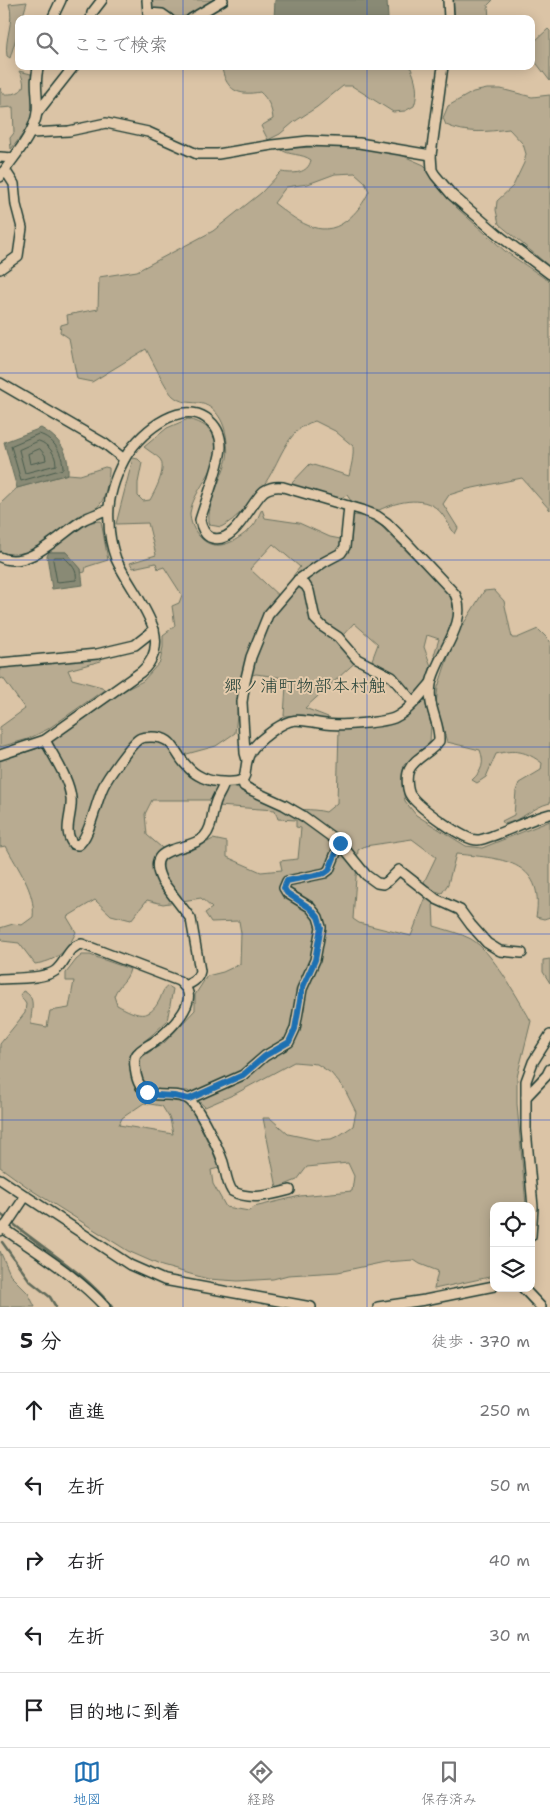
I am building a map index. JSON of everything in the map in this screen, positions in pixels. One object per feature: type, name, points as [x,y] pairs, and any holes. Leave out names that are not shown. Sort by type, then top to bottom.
[{"type":"street","points":[[54,15],[61,0]]},
{"type":"street","points":[[92,15],[102,0]]},
{"type":"street","points":[[148,0],[148,13],[163,15]]},
{"type":"street","points":[[198,15],[223,0]]},
{"type":"street","points":[[448,0],[449,15]]},
{"type":"street","points":[[0,269],[18,256],[22,233],[14,184],[2,173],[31,133],[37,114],[37,70]]},
{"type":"street","points":[[37,114],[71,70]]},
{"type":"street","points":[[442,70],[431,155],[432,170],[452,195],[501,237],[550,274]]},
{"type":"street","points":[[31,133],[69,131],[106,123],[148,132],[197,154],[218,154],[308,141],[359,143],[431,155]]},
{"type":"street","points":[[0,157],[13,158]]},
{"type":"street","points":[[0,384],[105,444],[124,459]]},
{"type":"street","points":[[0,755],[45,740],[147,667],[152,659],[156,638],[154,630],[116,558],[110,535],[108,509],[115,482],[124,459],[142,437],[156,425],[174,414],[188,412],[195,413],[211,421],[217,429],[220,438],[221,449],[200,520],[201,526],[209,537],[221,538],[233,532],[265,490],[276,486],[349,506],[377,516],[387,523],[448,587],[458,601],[460,611],[456,626],[432,683],[430,701],[439,741],[436,746],[414,763],[408,771],[407,781],[410,795],[462,836],[471,840],[479,840],[550,814]]},
{"type":"street","points":[[247,761],[242,702],[250,657],[268,614],[298,580],[341,553],[345,548],[349,506]]},
{"type":"street","points":[[0,557],[12,560],[30,556],[48,546],[82,521],[108,509]]},
{"type":"street","points":[[298,580],[309,590],[315,619],[338,637],[357,660],[392,677],[413,702]]},
{"type":"street","points":[[0,664],[97,654],[135,645],[154,630]]},
{"type":"street","points":[[45,740],[65,778],[71,796],[67,831],[69,839],[73,844],[78,845],[86,838],[103,786],[139,739],[157,737],[167,739],[186,765],[196,774],[213,782],[238,782],[242,780],[245,774],[247,761],[254,746],[286,722],[297,719],[333,724],[387,720],[397,716],[432,683]]},
{"type":"street","points":[[242,780],[244,786],[303,816],[340,843],[366,875],[378,883],[383,884],[388,881],[399,870],[436,899],[460,910],[487,943],[500,952],[522,953]]},
{"type":"street","points":[[184,986],[194,982],[200,971],[194,929],[191,919],[162,881],[159,874],[159,862],[166,850],[194,844],[210,830],[215,805],[224,783]]},
{"type":"street","points":[[0,979],[46,975],[55,972],[73,948],[82,944],[179,982],[184,986],[188,996],[185,1008],[176,1022],[163,1035],[138,1052],[135,1058],[135,1066],[142,1088],[147,1092],[189,1099],[243,1075],[265,1056],[289,1042],[295,1029],[302,989],[315,960],[321,927],[318,917],[310,908],[287,893],[284,885],[287,881],[325,873],[329,870],[340,843]]},
{"type":"street","points":[[533,1202],[526,1129],[526,1081],[533,1062],[550,1035]]},
{"type":"street","points":[[526,1098],[547,1075],[550,1069]]},
{"type":"street","points":[[189,1099],[197,1110],[218,1151],[225,1169],[226,1182],[232,1191],[246,1196],[266,1196],[290,1190]]},
{"type":"street","points":[[0,1179],[130,1265],[154,1276],[202,1288],[311,1307]]},
{"type":"street","points":[[25,1196],[6,1225],[93,1294],[105,1307]]},
{"type":"street","points":[[378,1307],[426,1300],[490,1287]]},
{"type":"street","points":[[527,1292],[539,1305]]},
{"type":"shaded area","points":[[151,0],[213,0],[188,15],[171,15],[162,9],[151,10]]},
{"type":"shaded area","points":[[453,0],[493,0],[488,5],[489,15],[455,15]]},
{"type":"shaded area","points":[[27,2],[23,15],[15,15],[15,41],[10,58],[7,56],[6,50],[11,17],[9,4]]},
{"type":"shaded area","points":[[548,29],[550,31],[550,81],[535,61],[535,41]]},
{"type":"shaded area","points":[[222,70],[412,70],[416,86],[416,101],[414,106],[405,111],[393,112],[352,86],[343,86],[280,134],[268,140],[261,126],[273,119],[271,107],[263,95],[260,92],[246,93],[235,90],[224,76]]},
{"type":"shaded area","points":[[19,71],[31,74],[34,106],[25,131],[11,149],[10,138],[14,133],[13,107],[0,108],[0,88],[3,94],[19,92],[22,89],[23,82]]},
{"type":"shaded area","points":[[501,89],[532,97],[550,95],[550,267],[499,224],[496,210],[497,201],[513,186],[524,163],[526,154],[523,144],[509,129],[461,130],[446,125],[443,118],[448,106],[473,92]]},
{"type":"shaded area","points":[[346,145],[399,154],[424,165],[430,172],[432,180],[457,208],[505,251],[550,282],[550,510],[522,478],[468,489],[449,495],[443,504],[458,528],[455,534],[442,514],[429,504],[412,501],[395,504],[379,510],[351,501],[347,495],[339,499],[290,485],[310,464],[349,476],[353,458],[353,446],[335,431],[315,421],[305,425],[290,439],[269,477],[244,509],[221,527],[210,525],[209,512],[211,503],[228,453],[225,429],[215,412],[205,405],[182,401],[173,396],[146,349],[92,382],[77,379],[69,338],[60,332],[61,325],[68,323],[67,315],[98,309],[99,277],[137,271],[213,231],[261,193],[281,172],[299,172],[309,165],[311,160],[280,149]],"holes":[[[355,173],[364,181],[369,191],[365,200],[353,215],[336,227],[327,229],[308,226],[274,203],[286,187],[308,184],[335,174]]]},
{"type":"shaded area","points":[[188,419],[204,425],[213,433],[218,443],[216,457],[209,474],[195,498],[190,513],[194,529],[200,537],[213,545],[227,544],[241,536],[253,526],[262,509],[265,518],[299,523],[330,537],[351,541],[352,517],[355,515],[366,517],[380,525],[450,594],[454,608],[454,616],[440,653],[435,658],[434,655],[439,639],[427,635],[424,647],[431,666],[424,698],[431,724],[430,742],[404,765],[402,784],[405,801],[416,815],[466,846],[482,848],[550,821],[550,917],[544,919],[536,917],[537,898],[534,883],[516,865],[488,857],[456,854],[448,884],[442,893],[432,890],[424,882],[436,857],[412,839],[365,846],[358,850],[353,919],[359,923],[411,936],[426,897],[433,903],[434,926],[458,933],[479,945],[496,965],[531,1021],[517,1077],[517,1104],[526,1202],[490,1202],[490,1277],[434,1289],[438,1271],[414,1260],[385,1262],[338,1272],[288,1275],[273,1279],[238,1281],[208,1279],[162,1266],[128,1251],[33,1191],[0,1167],[0,1044],[25,1013],[26,1004],[20,995],[23,991],[28,994],[32,1001],[31,1024],[47,1027],[50,1011],[69,1008],[74,981],[66,981],[66,973],[82,955],[90,955],[130,969],[114,996],[117,1005],[130,1012],[147,1014],[156,1006],[166,987],[168,986],[173,989],[167,1021],[132,1051],[130,1060],[131,1075],[136,1090],[143,1096],[185,1103],[192,1110],[219,1168],[211,1170],[213,1184],[226,1207],[249,1211],[254,1207],[300,1196],[352,1191],[354,1176],[348,1163],[307,1167],[297,1180],[277,1188],[263,1118],[270,1118],[288,1134],[316,1140],[331,1139],[353,1126],[356,1112],[345,1090],[331,1073],[317,1064],[294,1062],[235,1094],[205,1107],[188,1091],[157,1090],[146,1085],[141,1075],[139,1062],[143,1056],[164,1043],[195,1010],[195,995],[207,976],[223,972],[240,964],[241,933],[239,921],[211,922],[205,913],[212,908],[201,898],[163,904],[147,900],[131,920],[111,915],[95,900],[67,917],[76,932],[65,950],[49,961],[35,964],[19,943],[2,941],[0,935],[0,928],[13,924],[22,925],[33,917],[33,907],[29,889],[20,871],[6,846],[0,847],[0,760],[36,749],[67,731],[125,690],[143,681],[160,662],[163,635],[175,626],[172,606],[179,603],[182,595],[164,567],[158,569],[156,563],[133,568],[130,563],[156,555],[148,523],[116,524],[133,458],[138,459],[142,463],[138,483],[138,496],[143,501],[150,500],[157,486],[162,463],[158,457],[144,447],[167,428]],"holes":[[[273,544],[300,567],[293,576],[299,584],[282,599],[250,569]],[[354,623],[378,644],[372,660],[394,674],[412,709],[396,720],[387,723],[368,727],[339,729],[337,803],[326,812],[289,808],[245,791],[197,781],[190,776],[176,757],[216,746],[235,733],[241,678],[256,674],[285,678],[284,716],[303,715],[327,720],[328,717],[305,708],[360,658],[343,635]],[[152,800],[220,800],[218,806],[275,810],[278,819],[296,820],[296,827],[301,828],[298,859],[280,861],[282,870],[261,872],[227,857],[227,842],[213,839],[202,845],[168,853],[147,835],[145,814]],[[144,1103],[162,1106],[170,1119],[173,1134],[119,1125],[122,1118]]]},
{"type":"shaded area","points":[[105,467],[109,468],[109,471],[103,500],[89,514],[91,522],[101,521],[108,560],[86,567],[85,572],[81,573],[81,569],[66,552],[49,552],[42,546],[21,554],[0,552],[0,504],[17,488],[68,474],[80,475]]},
{"type":"shaded area","points":[[494,590],[504,601],[512,638],[517,638],[538,629],[550,641],[550,803],[504,824],[502,821],[514,815],[516,791],[519,783],[541,770],[542,763],[531,756],[515,751],[496,754],[486,777],[477,783],[472,780],[482,766],[480,750],[447,742],[436,704],[438,687],[454,639],[484,591]]},
{"type":"shaded area","points":[[101,658],[101,661],[68,670],[72,679],[102,687],[104,690],[48,729],[28,739],[0,747],[0,727],[25,709],[3,678],[0,679],[0,667]]},
{"type":"shaded area","points":[[550,959],[550,983],[543,972],[543,960]]},
{"type":"shaded area","points":[[0,1251],[11,1276],[28,1293],[35,1307],[0,1307]]},
{"type":"water","points":[[275,0],[387,0],[388,15],[274,15]]},
{"type":"water","points":[[41,428],[62,446],[67,459],[68,474],[17,488],[4,442]]},
{"type":"water","points":[[49,552],[66,552],[81,569],[83,585],[52,589],[47,556]]},
{"type":"waterway","points":[[0,1214],[7,1219]]},
{"type":"waterway","points":[[11,1222],[77,1272],[112,1307]]},
{"type":"waterway","points":[[2,1242],[30,1281],[50,1297],[56,1307]]},
{"type":"district","name":"郷ノ浦町物部本村触","points":[[305,686]]},
{"type":"route","points":[[147,1092],[189,1099],[201,1095],[243,1075],[265,1056],[289,1042],[295,1029],[302,989],[315,960],[321,927],[318,917],[310,908],[287,893],[284,885],[287,881],[325,873],[329,870],[340,843]]}]
